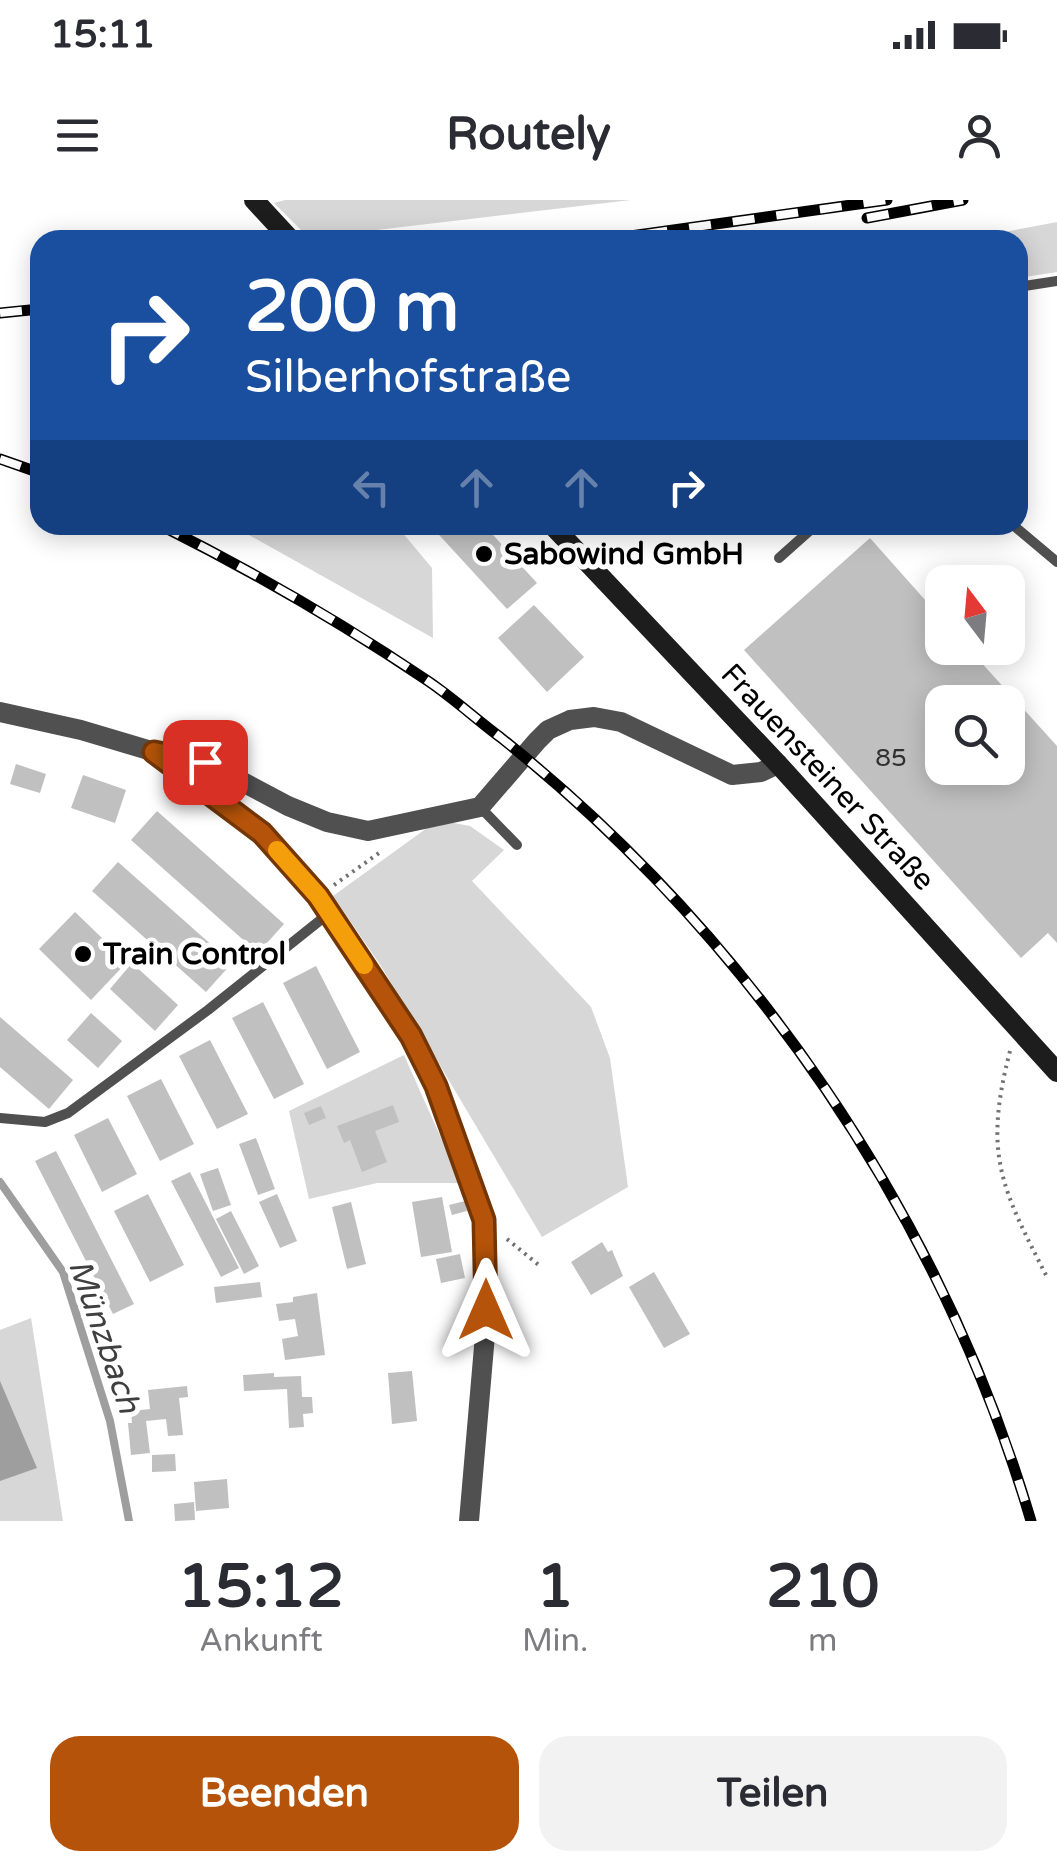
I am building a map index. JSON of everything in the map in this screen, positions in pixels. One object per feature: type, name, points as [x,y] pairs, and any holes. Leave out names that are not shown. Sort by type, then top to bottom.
[{"type":"main road","points":[[254,200],[282,230]]},
{"type":"main road","name":"Frauensteiner Straße","points":[[561,535],[778,764],[1057,1072]]},
{"type":"street","points":[[0,712],[205,762],[288,806],[328,822],[368,831],[480,807],[548,730],[570,720],[594,717],[621,722],[732,775],[761,772],[778,764]]},
{"type":"street","points":[[154,752],[262,833],[323,906],[411,1036],[436,1086],[484,1220],[485,1336],[469,1521]]},
{"type":"lane","points":[[1028,285],[1057,281]]},
{"type":"lane","points":[[779,558],[805,535]]},
{"type":"lane","points":[[1026,535],[1057,562]]},
{"type":"lane","points":[[480,807],[517,845]]},
{"type":"lane","points":[[0,1118],[45,1122],[68,1113],[262,970],[323,906]]},
{"type":"path","points":[[323,906],[380,852]]},
{"type":"path","points":[[1017,1027],[996,1116],[997,1160],[1012,1210],[1048,1279]]},
{"type":"path","points":[[484,1220],[540,1266]]},
{"type":"shaded area","points":[[631,200],[377,230],[301,230],[274,203]]},
{"type":"shaded area","points":[[1057,222],[1057,272],[1028,276],[1028,230],[1015,230]]},
{"type":"shaded area","points":[[249,535],[404,535],[432,568],[433,638]]},
{"type":"shaded area","points":[[438,820],[470,826],[504,850],[472,881],[591,1007],[610,1058],[628,1187],[542,1237],[381,966],[333,896]]},
{"type":"shaded area","points":[[404,1055],[461,1183],[377,1183],[309,1199],[289,1111]]},
{"type":"shaded area","points":[[31,1318],[63,1521],[0,1521],[0,1330]]},
{"type":"shaded area","points":[[0,1381],[37,1468],[0,1481]]},
{"type":"building","name":"Sabowind GmbH","points":[[439,535],[493,535],[537,583],[507,609]]},
{"type":"building","points":[[870,538],[925,600],[925,665],[983,665],[1002,685],[925,685],[925,785],[1025,785],[1025,711],[1057,746],[1057,943],[1048,933],[1021,958],[744,650]]},
{"type":"building","points":[[534,605],[584,657],[547,692],[498,638]]},
{"type":"building","points":[[16,764],[46,774],[40,793],[10,784]]},
{"type":"building","points":[[83,775],[126,790],[115,823],[71,808]]},
{"type":"building","points":[[157,811],[284,924],[258,953],[131,840]]},
{"type":"building","points":[[118,862],[232,963],[206,992],[92,891]]},
{"type":"building","points":[[75,912],[127,962],[91,1000],[39,949]]},
{"type":"building","points":[[132,963],[178,1005],[155,1031],[110,989]]},
{"type":"building","points":[[316,966],[360,1052],[327,1069],[283,983]]},
{"type":"building","points":[[263,1002],[304,1084],[274,1099],[232,1018]]},
{"type":"building","points":[[91,1013],[122,1041],[98,1068],[67,1040]]},
{"type":"building","points":[[0,1017],[73,1080],[49,1109],[0,1067]]},
{"type":"building","points":[[210,1040],[248,1114],[217,1129],[179,1056]]},
{"type":"building","points":[[161,1079],[194,1144],[160,1161],[127,1096]]},
{"type":"building","points":[[393,1105],[399,1122],[375,1131],[387,1162],[362,1172],[350,1140],[344,1143],[337,1126]]},
{"type":"building","points":[[321,1106],[326,1118],[309,1125],[304,1113]]},
{"type":"building","points":[[108,1118],[137,1174],[102,1192],[74,1135]]},
{"type":"building","points":[[256,1138],[275,1189],[258,1195],[239,1144]]},
{"type":"building","points":[[56,1151],[134,1304],[113,1314],[35,1161]]},
{"type":"building","points":[[218,1168],[231,1205],[213,1211],[200,1174]]},
{"type":"building","points":[[190,1172],[239,1268],[221,1277],[171,1181]]},
{"type":"building","points":[[148,1194],[184,1265],[150,1282],[114,1211]]},
{"type":"building","points":[[277,1194],[297,1241],[280,1248],[259,1202]]},
{"type":"building","points":[[442,1197],[452,1252],[421,1257],[412,1202]]},
{"type":"building","points":[[465,1201],[467,1211],[452,1215],[449,1205]]},
{"type":"building","points":[[351,1202],[366,1264],[347,1269],[332,1207]]},
{"type":"building","points":[[231,1211],[259,1266],[244,1274],[216,1219]]},
{"type":"building","points":[[602,1242],[608,1252],[612,1250],[623,1276],[591,1295],[571,1262]]},
{"type":"building","points":[[460,1254],[465,1278],[441,1283],[436,1259]]},
{"type":"building","points":[[654,1272],[690,1334],[664,1348],[629,1287]]},
{"type":"building","points":[[260,1282],[262,1297],[216,1303],[214,1287]]},
{"type":"building","points":[[317,1293],[325,1355],[285,1360],[282,1339],[298,1336],[295,1319],[279,1321],[276,1304]]},
{"type":"building","points":[[412,1371],[417,1421],[392,1424],[388,1373]]},
{"type":"building","points":[[274,1373],[274,1377],[301,1376],[302,1397],[312,1397],[313,1413],[303,1414],[304,1427],[289,1428],[287,1389],[244,1391],[243,1375]]},
{"type":"building","points":[[187,1386],[188,1397],[179,1398],[183,1435],[168,1436],[166,1419],[146,1421],[150,1453],[131,1455],[131,1411],[150,1409],[148,1390]]},
{"type":"building","points":[[175,1454],[176,1471],[152,1472],[152,1455]]},
{"type":"building","points":[[227,1479],[229,1508],[196,1511],[194,1482]]},
{"type":"building","points":[[194,1502],[195,1520],[175,1521],[174,1504]]},
{"type":"waterway","name":"Münzbach","points":[[0,1182],[63,1272],[110,1421],[129,1521]]},
{"type":"railway","points":[[673,230],[887,200]]},
{"type":"railway","points":[[867,218],[963,200]]},
{"type":"railway","points":[[0,313],[30,310]]},
{"type":"railway","points":[[0,459],[30,470]]},
{"type":"railway","points":[[179,535],[296,598],[437,688],[591,815],[676,900],[754,992],[825,1089],[889,1190],[945,1297],[992,1407],[1031,1521]]},
{"type":"slow traffic","points":[[277,850],[318,896],[364,965]]},
{"type":"place","name":"Sabowind GmbH","points":[[484,554]]},
{"type":"place","name":"Train Control","points":[[83,954]]},
{"type":"route","points":[[205,762],[154,752],[262,833],[318,896],[411,1036],[436,1086],[484,1220],[486,1310]]}]
